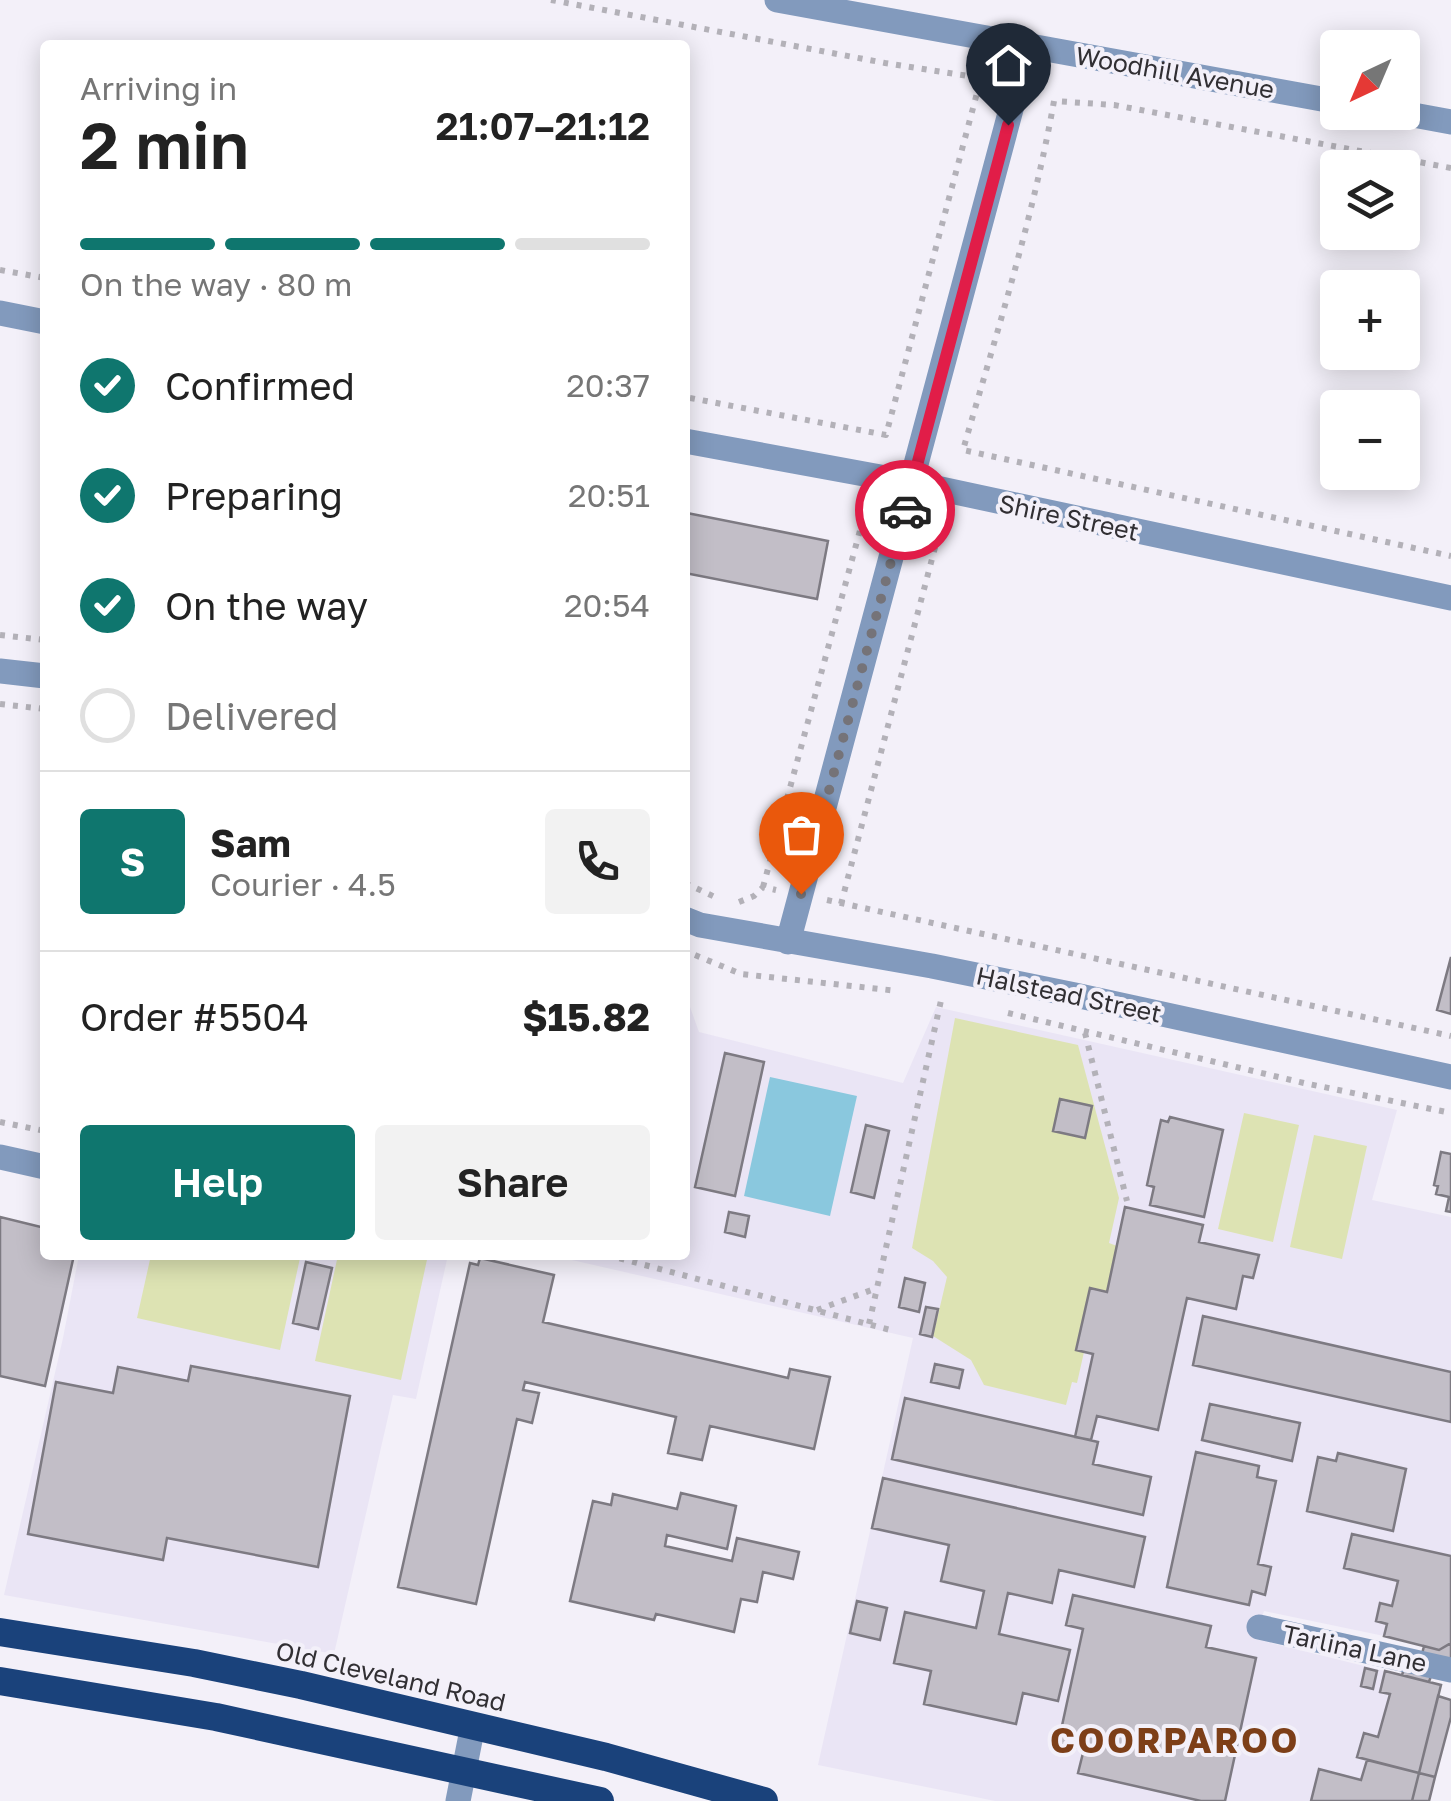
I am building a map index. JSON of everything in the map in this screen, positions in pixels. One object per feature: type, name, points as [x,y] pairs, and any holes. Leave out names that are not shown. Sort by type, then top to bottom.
[{"type":"highway","name":"Old Cleveland Road","points":[[0,1632],[194,1663],[474,1725],[764,1801]]},
{"type":"highway","points":[[0,1681],[216,1717],[600,1801]]},
{"type":"street","name":"Woodhill Avenue","points":[[777,0],[1320,99]]},
{"type":"street","points":[[788,942],[1028,46]]},
{"type":"street","points":[[1420,116],[1451,122]]},
{"type":"street","points":[[0,313],[40,321]]},
{"type":"street","name":"Shire Street","points":[[690,442],[912,483],[1451,598]]},
{"type":"street","points":[[0,671],[40,675]]},
{"type":"street","name":"Halstead Street","points":[[690,921],[1075,995],[1451,1077]]},
{"type":"street","points":[[0,1157],[40,1165]]},
{"type":"street","name":"Tarlina Lane","points":[[1259,1627],[1451,1670]]},
{"type":"street","points":[[458,1801],[474,1725]]},
{"type":"path","points":[[551,0],[981,78],[886,435],[690,398]]},
{"type":"path","points":[[1451,168],[1114,105],[1054,102],[1003,309],[963,450],[1451,556]]},
{"type":"path","points":[[0,270],[40,277]]},
{"type":"path","points":[[690,885],[730,902],[744,901],[763,887],[869,500]]},
{"type":"path","points":[[841,904],[942,521]]},
{"type":"path","points":[[0,634],[40,639]]},
{"type":"path","points":[[0,704],[40,708]]},
{"type":"path","points":[[763,887],[778,890]]},
{"type":"path","points":[[824,900],[1451,1036]]},
{"type":"path","points":[[690,953],[741,974],[906,992]]},
{"type":"path","points":[[1073,969],[1076,954]]},
{"type":"path","points":[[925,994],[959,1000]]},
{"type":"path","points":[[869,1324],[942,996]]},
{"type":"path","points":[[993,1009],[1304,1084],[1451,1114]]},
{"type":"path","points":[[1084,1032],[1126,1202]]},
{"type":"path","points":[[0,1122],[40,1130]]},
{"type":"path","points":[[626,1260],[894,1331]]},
{"type":"path","points":[[816,1311],[877,1288]]},
{"type":"shaded area","points":[[690,1007],[699,1032],[903,1083],[936,1007],[1397,1110],[1372,1200],[1451,1217],[1451,1643],[1384,1636],[1264,1611],[1255,1639],[1441,1685],[1411,1801],[995,1801],[818,1765],[913,1338],[572,1260],[690,1260]]},
{"type":"shaded area","points":[[78,1260],[447,1260],[416,1399],[393,1395],[334,1654],[4,1595]]},
{"type":"green space","points":[[955,1018],[1078,1045],[1119,1198],[1109,1243],[1117,1246],[1107,1292],[1077,1349],[1084,1352],[1077,1383],[1072,1382],[1066,1405],[984,1385],[971,1360],[933,1336],[947,1277],[933,1261],[912,1248]]},
{"type":"green space","points":[[1244,1113],[1299,1125],[1273,1242],[1218,1229]]},
{"type":"green space","points":[[1314,1135],[1367,1146],[1342,1259],[1290,1247]]},
{"type":"green space","points":[[150,1260],[300,1260],[280,1350],[137,1318]]},
{"type":"green space","points":[[337,1260],[427,1260],[401,1380],[315,1361]]},
{"type":"water","points":[[770,1077],[857,1096],[830,1216],[744,1196]]},
{"type":"building","points":[[690,514],[828,541],[817,599],[690,574]]},
{"type":"building","points":[[1451,957],[1451,1014],[1437,1010]]},
{"type":"building","points":[[725,1053],[764,1062],[735,1196],[695,1187]]},
{"type":"building","points":[[1060,1099],[1092,1106],[1085,1138],[1053,1131]]},
{"type":"building","points":[[1170,1117],[1223,1130],[1204,1217],[1150,1205],[1154,1187],[1147,1185],[1161,1120],[1168,1122]]},
{"type":"building","points":[[866,1125],[889,1131],[874,1198],[851,1192]]},
{"type":"building","points":[[1441,1152],[1451,1154],[1451,1212],[1446,1211],[1449,1197],[1436,1194],[1438,1186],[1434,1185]]},
{"type":"building","points":[[1125,1207],[1203,1225],[1199,1242],[1259,1255],[1253,1278],[1243,1276],[1236,1309],[1187,1298],[1158,1430],[1097,1416],[1091,1440],[1075,1437],[1093,1354],[1076,1350],[1090,1288],[1107,1292]]},
{"type":"building","points":[[729,1212],[749,1216],[745,1237],[725,1232]]},
{"type":"building","points":[[0,1217],[40,1227],[40,1260],[73,1260],[45,1386],[0,1376]]},
{"type":"building","points":[[479,1260],[489,1260],[554,1275],[543,1322],[788,1378],[790,1369],[830,1377],[814,1449],[710,1426],[702,1460],[668,1453],[676,1417],[525,1382],[523,1390],[539,1393],[532,1423],[517,1419],[476,1604],[398,1587],[470,1263],[478,1265]]},
{"type":"building","points":[[306,1262],[332,1268],[318,1329],[293,1323]]},
{"type":"building","points":[[905,1278],[925,1283],[919,1312],[899,1307]]},
{"type":"building","points":[[926,1307],[938,1309],[932,1337],[920,1334]]},
{"type":"building","points":[[1203,1316],[1451,1372],[1451,1422],[1193,1365]]},
{"type":"building","points":[[935,1364],[963,1370],[959,1388],[931,1382]]},
{"type":"building","points":[[191,1366],[350,1396],[318,1567],[167,1538],[163,1560],[28,1534],[56,1382],[113,1393],[118,1367],[188,1381]]},
{"type":"building","points":[[905,1398],[1098,1442],[1093,1464],[1151,1477],[1143,1515],[892,1459]]},
{"type":"building","points":[[1210,1404],[1300,1423],[1292,1461],[1202,1440]]},
{"type":"building","points":[[1196,1452],[1259,1466],[1257,1477],[1276,1481],[1258,1564],[1271,1567],[1265,1595],[1252,1591],[1249,1605],[1167,1587]]},
{"type":"building","points":[[1338,1453],[1406,1469],[1393,1531],[1307,1511],[1318,1457],[1336,1461]]},
{"type":"building","points":[[883,1478],[1145,1537],[1134,1587],[1059,1570],[1052,1603],[1008,1593],[999,1634],[1070,1650],[1058,1701],[1023,1693],[1016,1724],[924,1704],[931,1671],[894,1663],[905,1612],[976,1628],[984,1591],[941,1581],[949,1545],[872,1528]]},
{"type":"building","points":[[681,1493],[736,1506],[727,1549],[667,1535],[665,1546],[732,1561],[737,1538],[799,1552],[793,1579],[763,1572],[757,1602],[741,1599],[734,1632],[656,1614],[654,1620],[570,1601],[593,1501],[611,1505],[613,1494],[677,1509]]},
{"type":"building","points":[[1352,1534],[1451,1556],[1451,1643],[1439,1650],[1384,1636],[1387,1624],[1376,1621],[1380,1603],[1392,1606],[1398,1581],[1344,1568]]},
{"type":"building","points":[[1073,1595],[1211,1626],[1206,1647],[1256,1658],[1225,1801],[1201,1801],[1078,1773],[1084,1749],[1058,1744],[1083,1629],[1066,1625]]},
{"type":"building","points":[[857,1601],[887,1608],[880,1640],[850,1633]]},
{"type":"building","points":[[1451,1643],[1451,1661],[1422,1654],[1424,1646],[1439,1650]]},
{"type":"building","points":[[1365,1668],[1377,1671],[1373,1689],[1361,1686]]},
{"type":"building","points":[[1404,1669],[1431,1676],[1429,1682],[1402,1675]]},
{"type":"building","points":[[1385,1671],[1441,1685],[1419,1773],[1357,1757],[1364,1733],[1378,1737],[1390,1694],[1380,1692]]},
{"type":"building","points":[[1438,1696],[1451,1700],[1451,1717],[1435,1777],[1419,1773]]},
{"type":"building","points":[[1367,1760],[1419,1773],[1412,1801],[1311,1801],[1319,1769],[1361,1780]]},
{"type":"building","points":[[1419,1773],[1435,1777],[1429,1801],[1412,1801]]},
{"type":"way so far","points":[[801,894],[905,510]]},
{"type":"district","name":"COORPAROO","points":[[1175,1740]]},
{"type":"route","points":[[905,510],[1008,125]]}]
